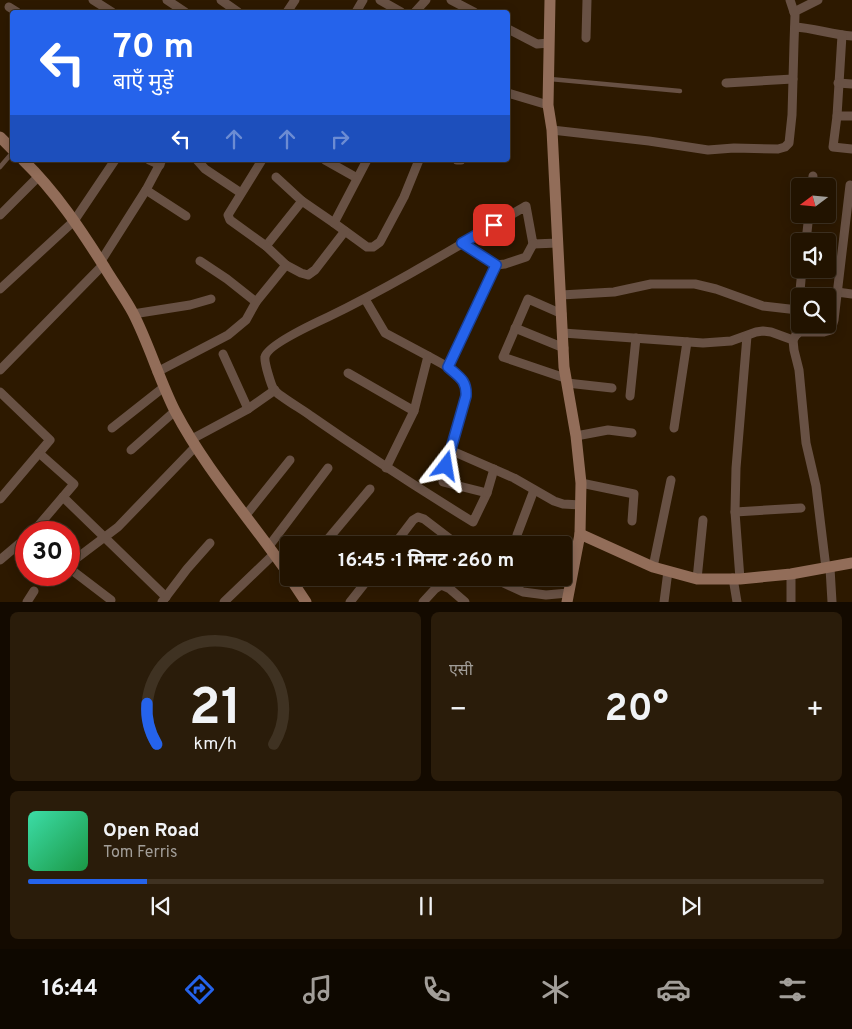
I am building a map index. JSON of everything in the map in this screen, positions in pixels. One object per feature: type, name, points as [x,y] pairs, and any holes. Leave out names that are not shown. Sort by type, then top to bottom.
[{"type":"street","points":[[93,0],[103,6]]},
{"type":"street","points":[[167,0],[182,10]]},
{"type":"street","points":[[221,0],[235,10]]},
{"type":"street","points":[[380,0],[397,10]]},
{"type":"street","points":[[417,10],[426,0]]},
{"type":"street","points":[[451,0],[470,10]]},
{"type":"street","points":[[508,586],[522,592],[567,597],[580,534],[581,483],[576,436],[566,380],[552,130],[548,105],[550,0]]},
{"type":"street","points":[[586,38],[587,0]]},
{"type":"street","points":[[552,130],[708,150],[734,148],[778,149],[785,147],[789,143],[795,27],[794,12],[790,0]]},
{"type":"street","points":[[794,12],[818,0]]},
{"type":"street","points":[[8,7],[13,10]]},
{"type":"street","points":[[795,27],[852,36]]},
{"type":"street","points":[[510,30],[537,44],[550,43]]},
{"type":"street","points":[[842,35],[837,116],[833,147],[852,149]]},
{"type":"street","points":[[726,83],[793,79]]},
{"type":"street","points":[[838,83],[852,84]]},
{"type":"street","points":[[510,94],[548,105]]},
{"type":"street","points":[[837,116],[852,116]]},
{"type":"street","points":[[0,137],[10,147]]},
{"type":"street","points":[[25,162],[63,204],[102,263],[133,314],[175,411],[194,443],[223,487],[280,562]]},
{"type":"street","points":[[0,288],[74,221],[115,162]]},
{"type":"street","points":[[199,162],[205,169],[241,192]]},
{"type":"street","points":[[261,162],[228,215],[230,220],[266,246],[286,265],[301,273],[308,274],[315,270],[345,231]]},
{"type":"street","points":[[329,162],[357,178]]},
{"type":"street","points":[[334,223],[366,162]]},
{"type":"street","points":[[276,177],[302,201],[367,247],[373,247],[380,242],[404,197],[418,162]]},
{"type":"street","points":[[0,370],[102,263],[161,163]]},
{"type":"street","points":[[0,215],[39,176]]},
{"type":"street","points":[[794,337],[800,332],[824,332],[831,330],[850,185]]},
{"type":"street","points":[[146,190],[186,216]]},
{"type":"street","points":[[266,246],[302,201]]},
{"type":"street","points":[[462,243],[496,265],[526,257],[533,244],[526,206],[364,299],[298,332],[268,350],[265,362],[275,390],[386,468],[473,522],[487,493],[494,469]]},
{"type":"street","points":[[533,244],[558,243]]},
{"type":"street","points":[[200,261],[256,302]]},
{"type":"street","points":[[158,372],[228,335],[246,320],[256,302],[286,265]]},
{"type":"street","points":[[448,367],[496,265]]},
{"type":"street","points":[[561,295],[614,292],[651,284],[695,284],[716,289],[763,306],[791,309]]},
{"type":"street","points":[[837,292],[852,294]]},
{"type":"street","points":[[133,314],[190,305],[211,299]]},
{"type":"street","points":[[364,299],[385,332],[448,367],[463,380],[466,386],[466,396],[450,450],[443,482],[435,498]]},
{"type":"street","points":[[562,314],[528,299],[502,357],[566,380],[612,388]]},
{"type":"street","points":[[515,328],[564,348]]},
{"type":"street","points":[[563,333],[687,342],[731,341],[763,331],[794,337]]},
{"type":"street","points":[[795,333],[794,350],[799,370],[806,443],[816,486],[832,602]]},
{"type":"street","points":[[737,602],[736,468],[747,336]]},
{"type":"street","points":[[630,396],[636,338]]},
{"type":"street","points":[[674,428],[687,342]]},
{"type":"street","points":[[223,354],[248,410]]},
{"type":"street","points":[[386,468],[414,411],[428,356]]},
{"type":"street","points":[[348,373],[414,411]]},
{"type":"street","points":[[112,428],[164,387]]},
{"type":"street","points":[[80,556],[118,527],[194,443],[248,410],[275,390]]},
{"type":"street","points":[[0,392],[50,440],[2,494]]},
{"type":"street","points":[[131,450],[175,411]]},
{"type":"street","points":[[576,436],[608,430],[632,433]]},
{"type":"street","points":[[450,450],[494,469],[563,504],[581,505]]},
{"type":"street","points":[[38,453],[74,484],[42,521]]},
{"type":"street","points":[[246,515],[290,460]]},
{"type":"street","points":[[224,602],[272,550],[328,468]]},
{"type":"street","points":[[653,567],[671,480]]},
{"type":"street","points":[[443,482],[487,493]]},
{"type":"street","points":[[581,483],[634,494],[632,521]]},
{"type":"street","points":[[331,536],[370,489]]},
{"type":"street","points":[[517,535],[534,490]]},
{"type":"street","points":[[63,497],[164,599],[210,543]]},
{"type":"street","points":[[736,512],[801,508]]},
{"type":"street","points":[[401,536],[413,520],[418,517],[424,519],[446,536]]},
{"type":"street","points":[[697,579],[704,520]]},
{"type":"street","points":[[580,534],[653,567],[697,579],[790,574],[852,563]]},
{"type":"street","points":[[0,560],[15,547]]},
{"type":"street","points":[[664,602],[668,571]]},
{"type":"street","points":[[790,574],[790,602]]},
{"type":"street","points":[[80,576],[111,600]]},
{"type":"street","points":[[423,602],[441,585],[450,589],[465,602]]},
{"type":"street","points":[[295,586],[306,602]]},
{"type":"street","points":[[350,602],[363,586]]},
{"type":"street","points":[[27,602],[34,591]]},
{"type":"lane","points":[[549,79],[680,91]]},
{"type":"lane","points":[[0,167],[10,155]]},
{"type":"route","points":[[446,466],[466,396],[466,386],[463,380],[448,367],[496,265],[462,243],[494,225]]}]
